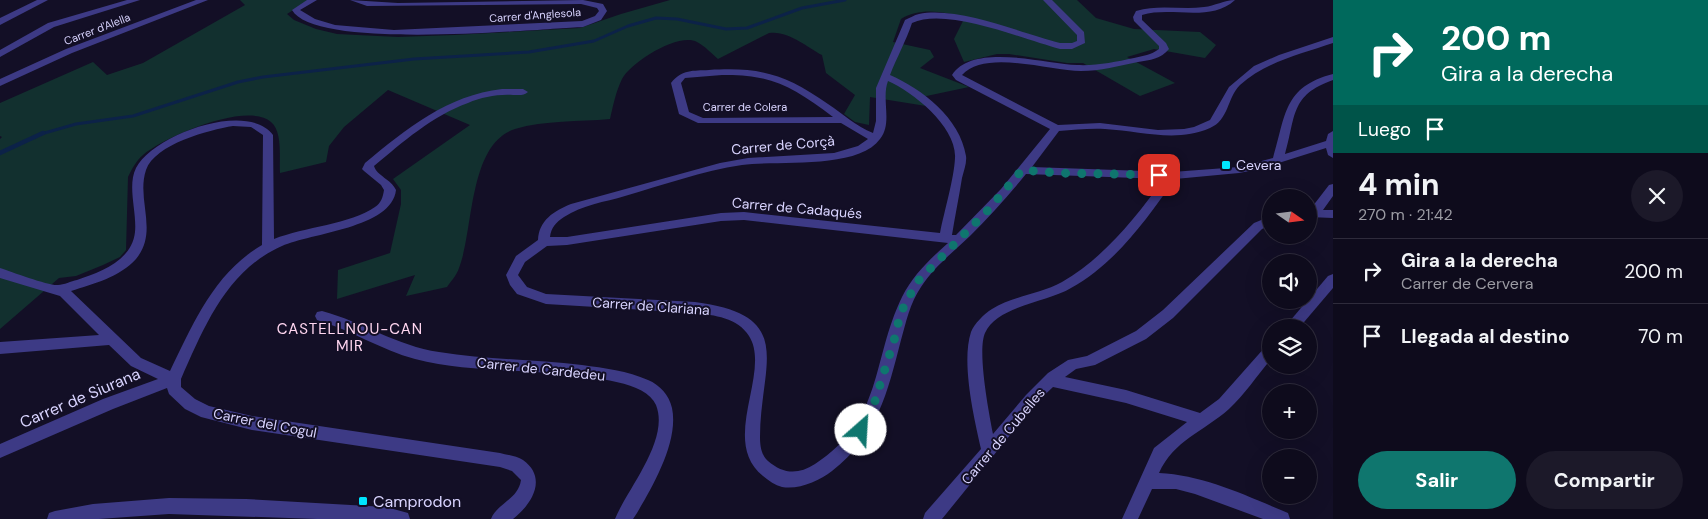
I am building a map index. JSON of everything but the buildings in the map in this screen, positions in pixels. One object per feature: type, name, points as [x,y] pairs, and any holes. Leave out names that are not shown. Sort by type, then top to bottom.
[{"type":"street","points":[[0,22],[44,0]]},
{"type":"street","points":[[0,54],[50,25],[136,0]]},
{"type":"street","name":"Carrer d'Alella","points":[[0,83],[69,52],[204,0]]},
{"type":"street","name":"Carrer d'Anglesola","points":[[313,0],[298,8],[297,12],[312,21],[334,28],[378,32],[438,32],[566,26],[594,20],[603,11],[600,6],[581,2],[407,5],[367,4],[354,0]]},
{"type":"street","points":[[876,138],[880,124],[881,87],[892,57],[903,38],[908,22],[925,15],[958,18],[1060,46],[1072,46],[1079,43],[1082,40],[1081,34],[1048,0]]},
{"type":"street","points":[[1231,0],[1211,10],[1157,8],[1139,13],[1138,21],[1163,45],[1164,49],[1162,52],[1149,58],[1081,68],[1003,58],[970,65],[959,71],[956,75],[1056,128],[1104,126],[1170,132],[1208,126],[1217,118],[1234,86],[1260,67],[1291,52],[1333,40]]},
{"type":"street","name":"Carrer de Colera","points":[[842,120],[702,121],[684,114],[676,83],[682,76],[689,74],[743,73],[769,76],[786,82],[860,132],[876,138]]},
{"type":"street","points":[[885,76],[913,89],[930,104],[944,120],[959,147],[961,157],[952,239]]},
{"type":"street","points":[[1278,160],[1296,97],[1320,82],[1333,77]]},
{"type":"street","points":[[0,273],[64,294],[78,305],[136,362],[174,379],[217,292],[239,268],[268,247],[305,233],[357,219],[380,210],[386,205],[390,189],[387,183],[368,169],[414,128],[445,110],[487,94],[522,92]]},
{"type":"street","points":[[57,291],[114,268],[132,255],[137,248],[141,234],[141,170],[149,159],[157,152],[180,139],[224,124],[254,124],[260,126],[268,135],[268,247]]},
{"type":"street","name":"Carrer de Clariana","points":[[544,242],[520,260],[512,275],[514,285],[536,297],[552,300],[708,310],[740,318],[750,326],[758,338],[761,351],[753,427],[755,452],[763,468],[774,476],[787,481],[801,479],[816,473],[841,454],[861,430],[874,404],[896,334],[900,314],[917,282],[952,239],[989,209],[1056,128]]},
{"type":"street","name":"Carrer de Corçà","points":[[544,242],[543,233],[551,220],[559,214],[582,204],[700,171],[742,162],[816,159],[836,156],[861,149],[869,145],[876,138]]},
{"type":"street","points":[[1022,170],[1059,173],[1172,176],[1239,170],[1278,160],[1332,139],[1333,155]]},
{"type":"street","points":[[990,450],[982,420],[976,361],[978,332],[996,313],[1057,291],[1092,269],[1114,249],[1151,206],[1172,176]]},
{"type":"street","points":[[1318,207],[1333,188]]},
{"type":"street","points":[[1318,214],[1333,214]]},
{"type":"street","name":"Carrer de Cadaqués","points":[[544,242],[567,241],[721,217],[744,216],[952,239]]},
{"type":"street","name":"Carrer de Cubelles","points":[[931,519],[958,489],[1031,399],[1050,380],[1072,364],[1090,361],[1141,335],[1168,314],[1262,224]]},
{"type":"street","points":[[1299,319],[1333,279]]},
{"type":"street","name":"Carrer de Cardedeu","points":[[322,316],[336,320],[397,348],[421,355],[454,360],[578,370],[640,382],[651,388],[659,395],[663,404],[665,420],[663,435],[649,476],[623,519]]},
{"type":"street","points":[[0,348],[112,339]]},
{"type":"street","points":[[1130,519],[1160,453],[1224,404],[1262,361]]},
{"type":"street","name":"Carrer de Siurana","points":[[0,451],[116,401],[174,379]]},
{"type":"street","name":"Carrer del Cogul","points":[[174,379],[174,390],[190,404],[206,412],[252,423],[440,450],[500,460],[517,465],[529,478],[529,485],[518,504],[499,519]]},
{"type":"street","points":[[1050,380],[1113,392],[1201,420]]},
{"type":"street","points":[[1147,482],[1156,479],[1171,481],[1213,492],[1282,519]]},
{"type":"street","points":[[55,519],[117,508],[164,506],[337,516],[386,515],[402,519]]},
{"type":"green space","points":[[240,0],[309,0],[287,14],[294,20],[316,29],[337,34],[398,37],[580,28],[670,0],[1077,0],[1096,18],[1134,29],[1200,32],[1216,45],[1205,58],[1154,49],[1127,57],[1175,83],[1140,96],[1083,63],[1067,63],[1009,54],[997,54],[964,62],[954,39],[965,17],[941,12],[916,13],[901,19],[893,42],[930,50],[934,57],[920,68],[969,87],[917,98],[926,106],[870,97],[869,125],[855,122],[844,114],[855,95],[826,73],[822,55],[797,40],[783,34],[769,33],[718,59],[697,42],[689,40],[679,41],[656,50],[627,72],[618,88],[610,119],[526,126],[515,129],[500,138],[489,152],[481,170],[475,190],[464,252],[457,273],[447,287],[406,296],[415,275],[337,299],[338,270],[390,253],[401,204],[401,190],[393,179],[470,125],[388,90],[344,127],[329,146],[326,162],[280,173],[279,139],[275,126],[271,122],[259,117],[225,118],[168,139],[143,155],[136,162],[128,177],[126,250],[120,257],[76,276],[59,278],[0,329],[0,139],[2,137],[0,136],[0,103],[93,62],[107,75],[143,63],[245,5]]},
{"type":"waterway","points":[[41,134],[76,124],[133,116],[238,82],[263,77],[414,59],[529,52],[594,41],[628,26],[656,18],[677,19],[726,29],[747,28],[802,8],[845,0]]},
{"type":"waterway","points":[[0,153],[43,133]]},
{"type":"place","name":"Cevera","points":[[1226,165]]},
{"type":"place","name":"Camprodon","points":[[363,501]]},
{"type":"district","name":"CASTELLNOU-CAN MIR","points":[[350,338]]},
{"type":"route","points":[[861,430],[874,404],[896,334],[900,314],[917,282],[989,209],[1022,170],[1059,173],[1159,175]]}]
